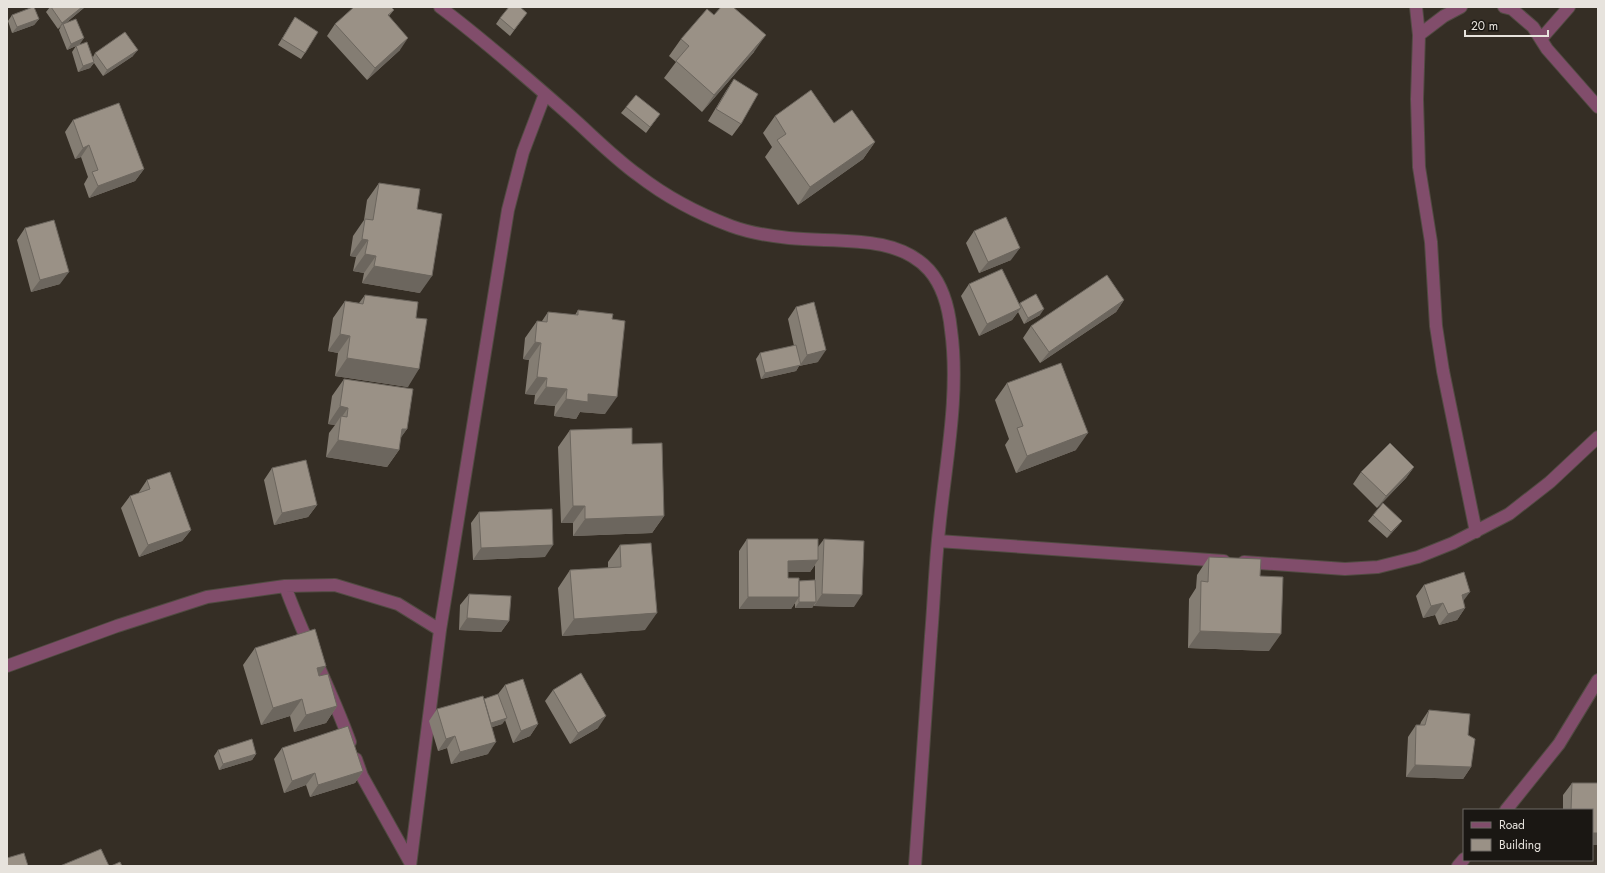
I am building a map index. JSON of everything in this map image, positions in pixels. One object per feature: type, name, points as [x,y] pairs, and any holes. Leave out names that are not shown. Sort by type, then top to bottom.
[{"type":"street","points":[[440,7],[468,28],[638,176],[682,203],[730,226],[758,234],[784,238],[875,244],[896,249],[918,260],[931,272],[942,293],[948,311],[952,332],[953,374],[949,450],[938,541],[915,866]]},
{"type":"street","points":[[1416,7],[1419,35],[1417,98],[1419,167],[1431,242],[1436,326],[1443,371],[1476,532]]},
{"type":"street","points":[[1419,35],[1444,16],[1461,7]]},
{"type":"street","points":[[1504,7],[1512,9],[1533,27],[1541,39],[1598,107]]},
{"type":"street","points":[[1541,39],[1569,7]]},
{"type":"street","points":[[410,864],[440,630],[508,210],[523,152],[545,94]]},
{"type":"street","points":[[938,541],[1345,569],[1396,564],[1425,554],[1476,532],[1515,510],[1550,482],[1598,437]]},
{"type":"street","points":[[7,666],[117,626],[207,597],[285,586],[335,585],[398,604],[440,630]]},
{"type":"street","points":[[285,586],[295,616],[342,719],[362,776],[410,864]]},
{"type":"street","points":[[1507,809],[1559,744],[1598,680]]},
{"type":"building","points":[[33,7],[39,19],[17,27],[12,15]]},
{"type":"building","points":[[51,7],[82,7],[62,23]]},
{"type":"building","points":[[354,7],[391,7],[394,10],[388,15],[408,38],[375,68],[335,24]]},
{"type":"building","points":[[509,7],[520,7],[527,13],[514,30],[500,18]]},
{"type":"building","points":[[721,7],[733,7],[766,35],[714,95],[676,61],[689,46],[681,39],[707,9],[714,15]]},
{"type":"building","points":[[295,17],[318,32],[305,53],[282,39]]},
{"type":"building","points":[[76,19],[84,38],[71,44],[63,24]]},
{"type":"building","points":[[125,32],[138,50],[107,70],[95,53]]},
{"type":"building","points":[[87,42],[94,62],[83,66],[76,46]]},
{"type":"building","points":[[734,79],[758,94],[741,124],[716,109]]},
{"type":"building","points":[[811,90],[834,123],[852,110],[875,142],[810,187],[777,140],[786,134],[775,116]]},
{"type":"building","points":[[636,95],[660,114],[650,127],[626,107]]},
{"type":"building","points":[[119,103],[144,169],[98,186],[92,172],[98,170],[89,145],[83,148],[73,120]]},
{"type":"building","points":[[379,183],[420,189],[417,209],[442,214],[432,276],[374,266],[376,256],[365,254],[368,240],[362,239],[365,219],[373,220]]},
{"type":"building","points":[[1006,217],[1020,248],[988,262],[974,231]]},
{"type":"building","points":[[54,220],[69,272],[40,280],[25,228]]},
{"type":"building","points":[[1002,269],[1021,308],[987,324],[969,284]]},
{"type":"building","points":[[1107,275],[1124,300],[1049,352],[1031,326]]},
{"type":"building","points":[[1036,294],[1044,309],[1028,318],[1020,303]]},
{"type":"building","points":[[365,295],[418,302],[416,318],[427,319],[419,369],[347,358],[350,336],[340,334],[345,301],[363,304]]},
{"type":"building","points":[[814,302],[826,350],[807,355],[796,307]]},
{"type":"building","points":[[578,310],[613,314],[612,319],[625,321],[617,397],[588,394],[588,402],[566,399],[567,389],[546,387],[547,378],[537,377],[541,343],[535,342],[537,321],[547,322],[548,312],[578,315]]},
{"type":"building","points":[[796,345],[801,365],[765,373],[760,353]]},
{"type":"building","points":[[1061,363],[1088,433],[1027,456],[1017,428],[1023,426],[1007,383]]},
{"type":"building","points":[[344,379],[413,389],[407,429],[402,429],[399,450],[338,440],[341,416],[347,417],[348,408],[340,406]]},
{"type":"building","points":[[632,428],[632,444],[662,443],[664,516],[585,519],[585,506],[573,506],[570,430]]},
{"type":"building","points":[[1390,443],[1414,467],[1386,496],[1361,472]]},
{"type":"building","points":[[306,460],[317,505],[282,513],[272,468]]},
{"type":"building","points":[[170,472],[191,530],[148,545],[130,496],[150,489],[147,480]]},
{"type":"building","points":[[1383,503],[1402,521],[1391,532],[1373,515]]},
{"type":"building","points":[[552,509],[553,545],[481,548],[479,512]]},
{"type":"building","points":[[747,539],[818,539],[818,560],[788,561],[788,578],[799,578],[799,597],[748,597]]},
{"type":"building","points":[[824,539],[864,541],[862,595],[822,594]]},
{"type":"building","points":[[651,543],[657,613],[574,619],[570,570],[621,567],[620,545]]},
{"type":"building","points":[[1209,557],[1261,559],[1260,576],[1283,577],[1281,634],[1200,631],[1201,581],[1208,582]]},
{"type":"building","points":[[1464,572],[1470,592],[1462,595],[1465,608],[1448,614],[1443,603],[1431,606],[1424,585]]},
{"type":"building","points":[[815,580],[816,602],[799,602],[799,581]]},
{"type":"building","points":[[469,594],[511,596],[509,621],[467,618]]},
{"type":"building","points":[[315,629],[326,666],[317,668],[319,676],[328,674],[337,706],[306,715],[302,699],[273,708],[255,648]]},
{"type":"building","points":[[581,673],[606,716],[578,733],[553,690]]},
{"type":"building","points":[[523,679],[538,724],[521,731],[505,685]]},
{"type":"building","points":[[498,694],[507,718],[491,723],[484,699]]},
{"type":"building","points":[[483,696],[496,742],[460,752],[455,736],[446,739],[437,709]]},
{"type":"building","points":[[1429,710],[1470,714],[1468,735],[1475,739],[1471,767],[1415,765],[1416,725],[1425,725]]},
{"type":"building","points":[[348,726],[363,771],[318,785],[315,773],[292,781],[282,748]]},
{"type":"building","points":[[252,739],[256,754],[223,764],[218,750]]},
{"type":"building","points":[[1572,783],[1598,783],[1598,833],[1593,833],[1593,809],[1571,809]]},
{"type":"building","points":[[101,849],[109,866],[60,866]]},
{"type":"building","points":[[24,853],[28,866],[7,866],[7,858]]},
{"type":"building","points":[[120,862],[122,866],[111,866]]}]
